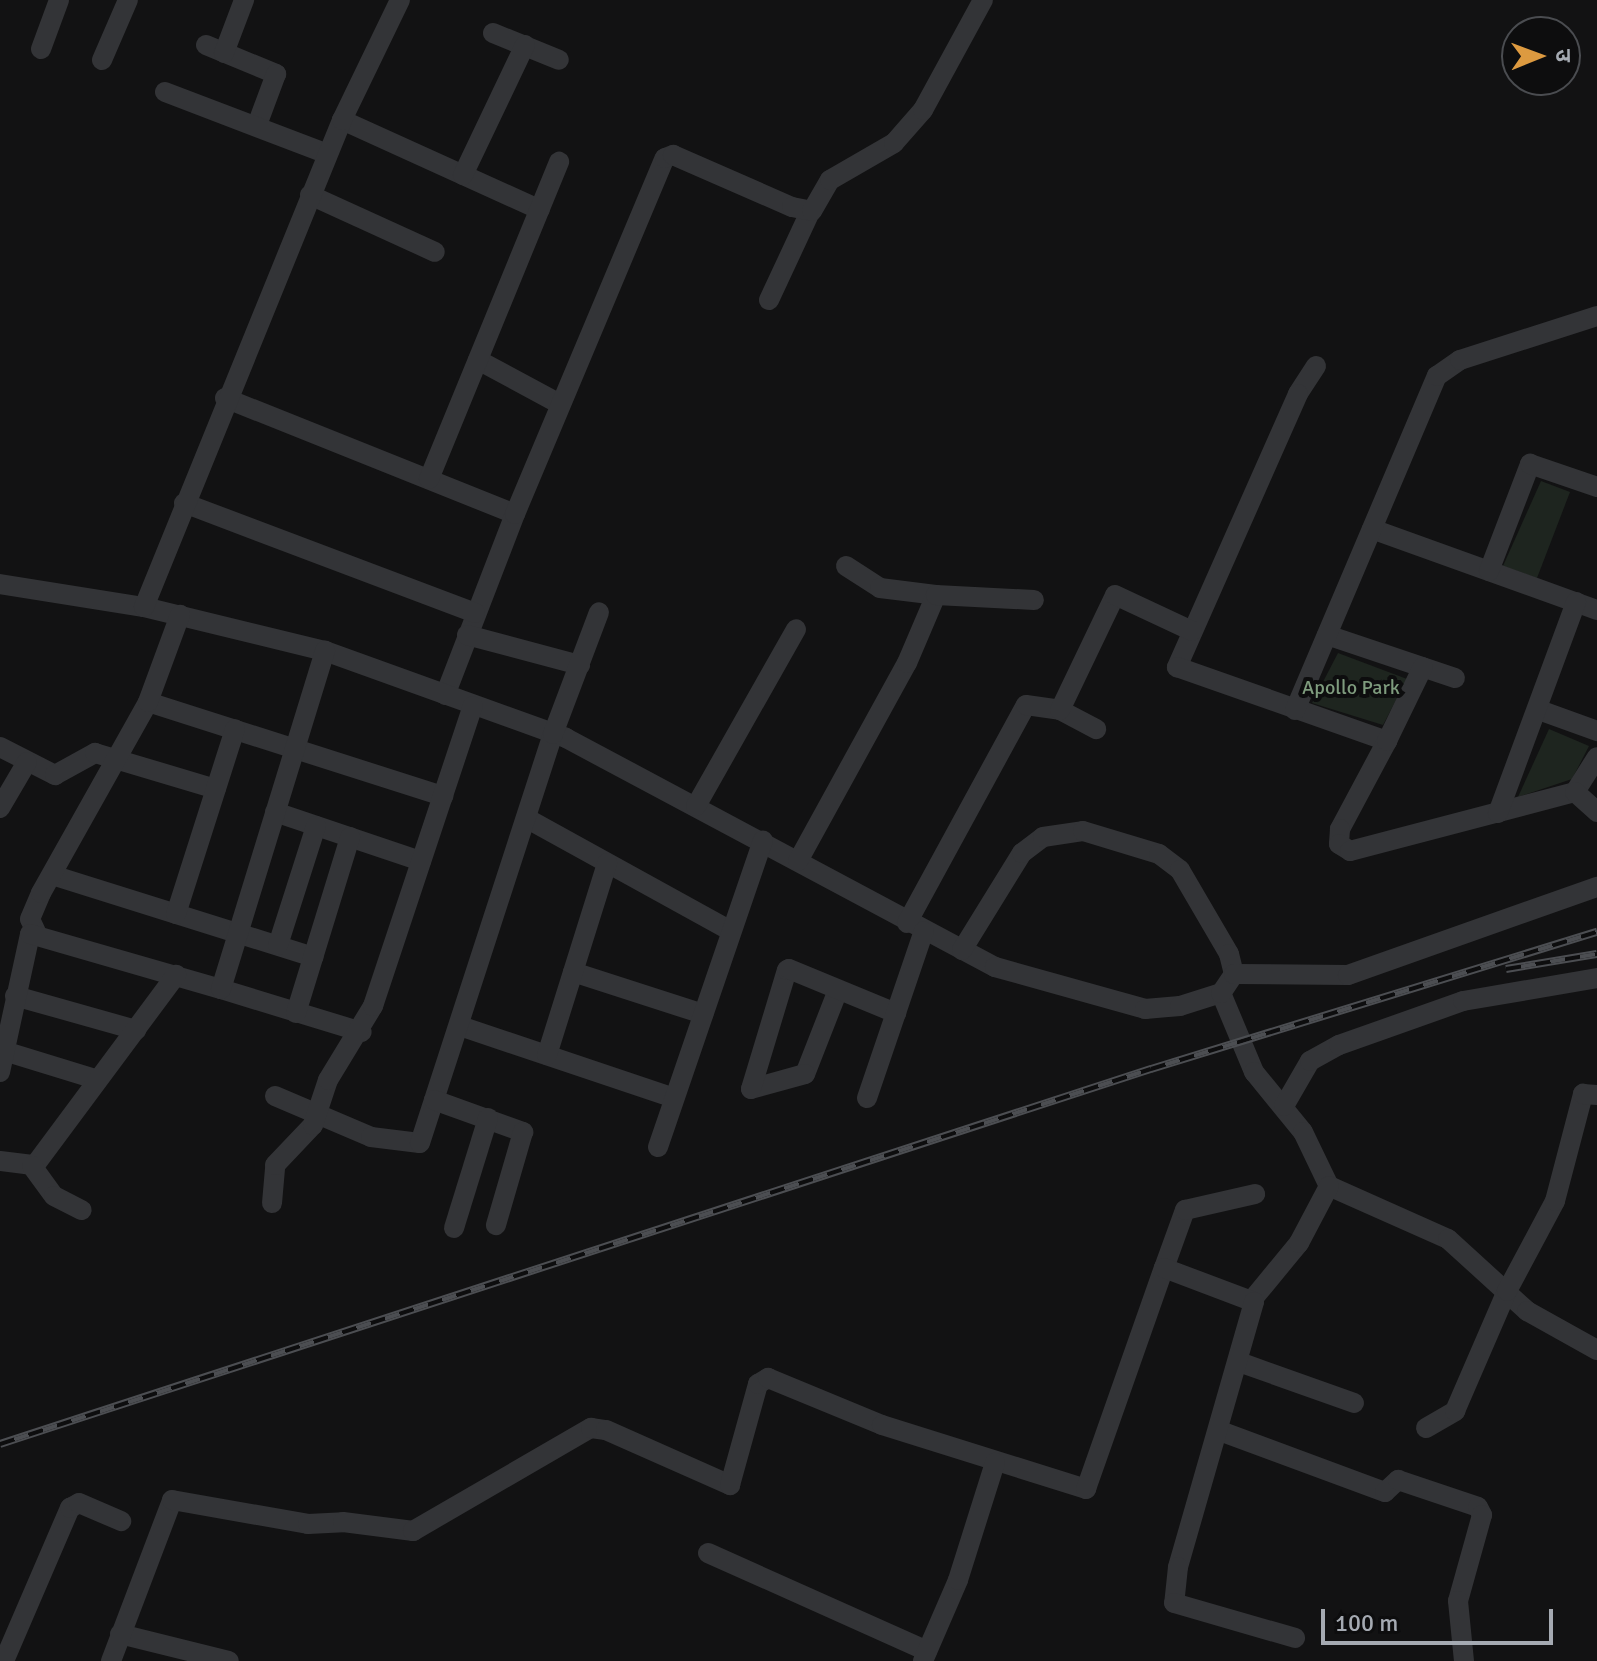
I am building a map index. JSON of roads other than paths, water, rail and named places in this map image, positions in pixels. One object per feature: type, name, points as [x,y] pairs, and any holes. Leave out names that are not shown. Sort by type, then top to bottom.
[{"type":"street","points":[[41,49],[59,0]]},
{"type":"street","points":[[102,60],[128,0]]},
{"type":"street","points":[[244,0],[215,49],[277,77],[257,125]]},
{"type":"street","points":[[144,607],[225,398],[327,154],[400,0]]},
{"type":"street","points":[[769,300],[810,212],[830,180],[894,143],[923,110],[983,0]]},
{"type":"street","points":[[493,33],[559,60]]},
{"type":"street","points":[[463,175],[525,45]]},
{"type":"street","points":[[165,92],[327,154]]},
{"type":"street","points":[[342,120],[540,210]]},
{"type":"street","points":[[445,695],[558,403],[668,154],[810,212]]},
{"type":"street","points":[[429,479],[559,162]]},
{"type":"street","points":[[310,195],[435,252]]},
{"type":"street","points":[[1295,710],[1372,529],[1446,367],[1597,316]]},
{"type":"street","points":[[478,360],[558,403]]},
{"type":"street","points":[[1316,366],[1298,394],[1192,631],[1179,669],[1387,741]]},
{"type":"street","points":[[225,398],[515,514]]},
{"type":"street","points":[[1489,571],[1530,464],[1597,487]]},
{"type":"street","points":[[184,503],[475,613]]},
{"type":"street","points":[[1372,529],[1597,610]]},
{"type":"street","points":[[846,566],[880,588],[936,595],[1034,600]]},
{"type":"street","points":[[0,584],[144,607],[325,651],[553,734],[763,841],[916,927],[995,967],[1145,1009],[1180,1006],[1221,993],[1234,974],[1229,954],[1173,862],[1083,831],[1043,837],[1022,853],[962,950]]},
{"type":"street","points":[[798,861],[907,663],[936,595]]},
{"type":"street","points":[[1060,710],[1115,595],[1192,631]]},
{"type":"street","points":[[1498,813],[1539,710],[1576,602]]},
{"type":"street","points":[[275,1096],[319,1111],[371,1137],[418,1144],[460,1026],[553,734],[599,612]]},
{"type":"street","points":[[180,615],[148,702],[30,919],[36,932],[362,1032]]},
{"type":"street","points":[[696,806],[796,629]]},
{"type":"street","points":[[467,635],[580,665]]},
{"type":"street","points":[[1327,635],[1455,678]]},
{"type":"street","points":[[221,989],[325,651]]},
{"type":"street","points":[[1423,667],[1340,829],[1339,844],[1350,851],[1575,792],[1597,757]]},
{"type":"street","points":[[148,702],[443,796]]},
{"type":"street","points":[[867,1098],[896,1013],[916,927],[1026,705],[1060,710],[1096,729]]},
{"type":"street","points":[[272,1203],[275,1165],[307,1133],[319,1111],[328,1080],[362,1032],[473,706]]},
{"type":"street","points":[[1539,710],[1597,731]]},
{"type":"street","points":[[176,914],[235,729]]},
{"type":"street","points":[[0,747],[55,775],[91,754],[216,789]]},
{"type":"street","points":[[0,808],[27,762]]},
{"type":"street","points":[[1575,792],[1597,812]]},
{"type":"street","points":[[275,812],[421,861]]},
{"type":"street","points":[[526,818],[731,931]]},
{"type":"street","points":[[278,945],[316,826]]},
{"type":"street","points":[[296,1013],[350,837]]},
{"type":"street","points":[[658,1147],[763,841]]},
{"type":"street","points":[[547,1055],[607,863]]},
{"type":"street","points":[[52,875],[313,957]]},
{"type":"street","points":[[1234,974],[1348,975],[1597,887]]},
{"type":"street","points":[[0,1072],[26,939],[36,932]]},
{"type":"street","points":[[838,990],[805,1074],[751,1089],[784,972],[789,969],[896,1013]]},
{"type":"street","points":[[573,972],[703,1014]]},
{"type":"street","points":[[32,1166],[176,975]]},
{"type":"street","points":[[1284,1106],[1310,1061],[1339,1045],[1463,1001],[1597,978]]},
{"type":"street","points":[[1221,993],[1254,1072],[1303,1132],[1329,1186],[1448,1239],[1549,1326],[1597,1350]]},
{"type":"street","points":[[15,996],[136,1030]]},
{"type":"street","points":[[460,1026],[674,1098]]},
{"type":"street","points":[[4,1051],[98,1080]]},
{"type":"street","points":[[1426,1428],[1455,1411],[1507,1291],[1555,1201],[1583,1094],[1597,1095]]},
{"type":"street","points":[[434,1100],[521,1129],[524,1136],[496,1225]]},
{"type":"street","points":[[454,1228],[488,1118]]},
{"type":"street","points":[[0,1161],[32,1166],[54,1196],[82,1210]]},
{"type":"street","points":[[1295,1638],[1174,1603],[1178,1567],[1220,1431],[1252,1300],[1299,1243],[1329,1186]]},
{"type":"street","points":[[111,1661],[169,1505],[178,1498],[308,1524],[343,1522],[413,1531],[591,1428],[606,1430],[730,1485],[758,1384],[768,1378],[995,1463],[1077,1490],[1092,1484],[1185,1210],[1255,1194]]},
{"type":"street","points":[[1164,1268],[1252,1300]]},
{"type":"street","points":[[1239,1362],[1354,1403]]},
{"type":"street","points":[[1220,1431],[1385,1492],[1398,1480],[1478,1507],[1482,1515],[1458,1601],[1464,1661]]},
{"type":"street","points":[[708,1553],[925,1656],[958,1580],[995,1463]]},
{"type":"street","points":[[4,1661],[70,1508],[79,1503],[121,1521]]},
{"type":"street","points":[[120,1634],[229,1661]]},
{"type":"railway","points":[[0,1444],[1151,1069],[1597,932]]},
{"type":"railway","points":[[1506,969],[1597,954]]},
{"type":"park label","name":"Apollo Park","points":[[1351,687]]}]
